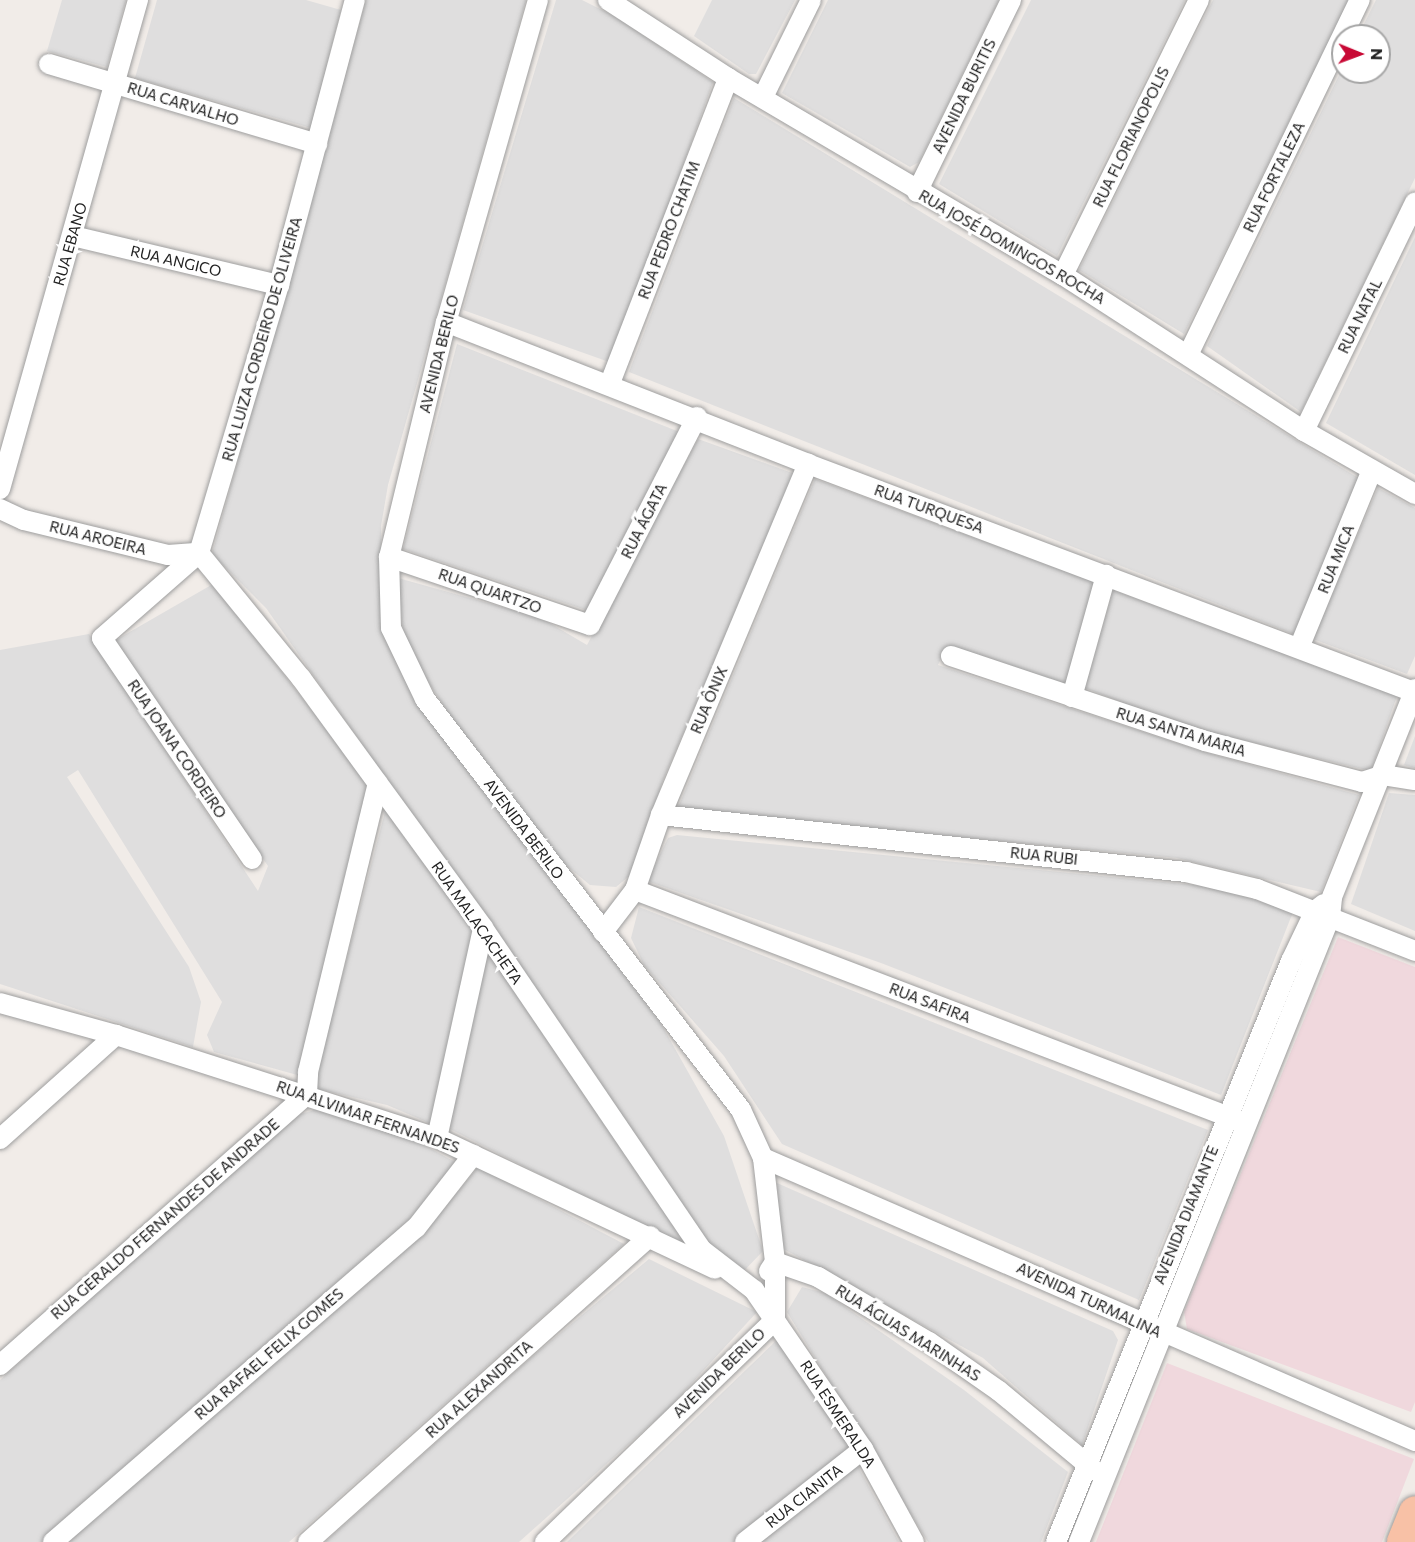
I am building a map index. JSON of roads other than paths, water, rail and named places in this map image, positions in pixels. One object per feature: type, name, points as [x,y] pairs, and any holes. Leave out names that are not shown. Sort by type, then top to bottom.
[{"type":"main road","points":[[1402,1542],[1415,1512]]},
{"type":"street","name":"RUA EBANO","points":[[0,489],[138,0]]},
{"type":"street","name":"RUA LUIZA CORDEIRO DE OLIVEIRA","points":[[199,553],[279,285],[355,0]]},
{"type":"street","name":"AVENIDA BERILO","points":[[538,0],[446,322],[389,557],[391,628],[425,699],[741,1110],[763,1158],[775,1262],[775,1320],[545,1542]]},
{"type":"street","points":[[763,97],[811,0]]},
{"type":"street","name":"AVENIDA BURITIS","points":[[917,192],[1011,0]]},
{"type":"street","name":"RUA FLORIANOPOLIS","points":[[1063,275],[1199,0]]},
{"type":"street","name":"RUA FORTALEZA","points":[[1189,353],[1360,0]]},
{"type":"street","name":"RUA JOSÉ DOMINGOS ROCHA","points":[[615,2],[728,78],[763,97],[917,192],[1063,275],[1189,353],[1304,431],[1415,494]]},
{"type":"street","name":"RUA CARVALHO","points":[[48,64],[317,144]]},
{"type":"street","name":"RUA PEDRO CHATIM","points":[[610,383],[728,78]]},
{"type":"street","name":"RUA NATAL","points":[[1304,431],[1415,202]]},
{"type":"street","name":"RUA ANGICO","points":[[73,236],[279,285]]},
{"type":"street","name":"RUA TURQUESA","points":[[446,322],[697,417],[808,464],[1414,690]]},
{"type":"street","name":"RUA ÁGATA","points":[[590,625],[697,417]]},
{"type":"street","name":"RUA ÔNIX","points":[[603,932],[634,890],[661,815],[808,464]]},
{"type":"street","name":"RUA MICA","points":[[1299,648],[1372,470]]},
{"type":"street","name":"RUA AROEIRA","points":[[0,509],[24,520],[168,555],[199,553]]},
{"type":"street","name":"RUA JOANA CORDEIRO","points":[[199,553],[102,638],[252,859]]},
{"type":"street","name":"RUA MALACACHETA","points":[[199,553],[301,678],[483,928],[702,1250],[754,1290]]},
{"type":"street","name":"RUA QUARTZO","points":[[389,557],[590,625]]},
{"type":"street","points":[[1072,697],[1106,575]]},
{"type":"street","name":"RUA SANTA MARIA","points":[[951,656],[1205,741],[1362,782],[1383,775],[1415,780]]},
{"type":"street","name":"AVENIDA DIAMANTE","points":[[1056,1542],[1143,1322],[1235,1119],[1322,914],[1332,897],[1383,775],[1414,690]]},
{"type":"street","points":[[307,1094],[308,1072],[378,783]]},
{"type":"street","name":"RUA RUBI","points":[[661,815],[1186,872],[1257,888],[1415,951]]},
{"type":"street","name":"RUA SAFIRA","points":[[634,890],[1235,1119]]},
{"type":"street","points":[[438,1138],[483,928]]},
{"type":"street","name":"RUA ALVIMAR FERNANDES","points":[[0,1003],[32,1014],[117,1035],[307,1094],[438,1138],[650,1236],[754,1290]]},
{"type":"street","points":[[0,1139],[117,1035]]},
{"type":"street","name":"RUA GERALDO FERNANDES DE ANDRADE","points":[[0,1365],[307,1094]]},
{"type":"street","name":"AVENIDA DIAMANTE","points":[[1079,1542],[1161,1334],[1235,1119]]},
{"type":"street","name":"RUA RAFAEL FELIX GOMES","points":[[53,1542],[416,1228],[473,1155]]},
{"type":"street","name":"AVENIDA TURMALINA","points":[[763,1158],[1143,1322],[1161,1334],[1415,1441]]},
{"type":"street","name":"RUA ALEXANDRITA","points":[[308,1542],[650,1236]]},
{"type":"street","points":[[754,1290],[775,1262]]},
{"type":"street","name":"RUA ÁGUAS MARINHAS","points":[[775,1262],[818,1277],[928,1342],[999,1391],[1085,1465],[1105,1476]]},
{"type":"street","name":"RUA ESMERALDA","points":[[754,1290],[863,1449],[914,1542]]},
{"type":"street","name":"RUA CIANITA","points":[[745,1542],[863,1449]]}]
